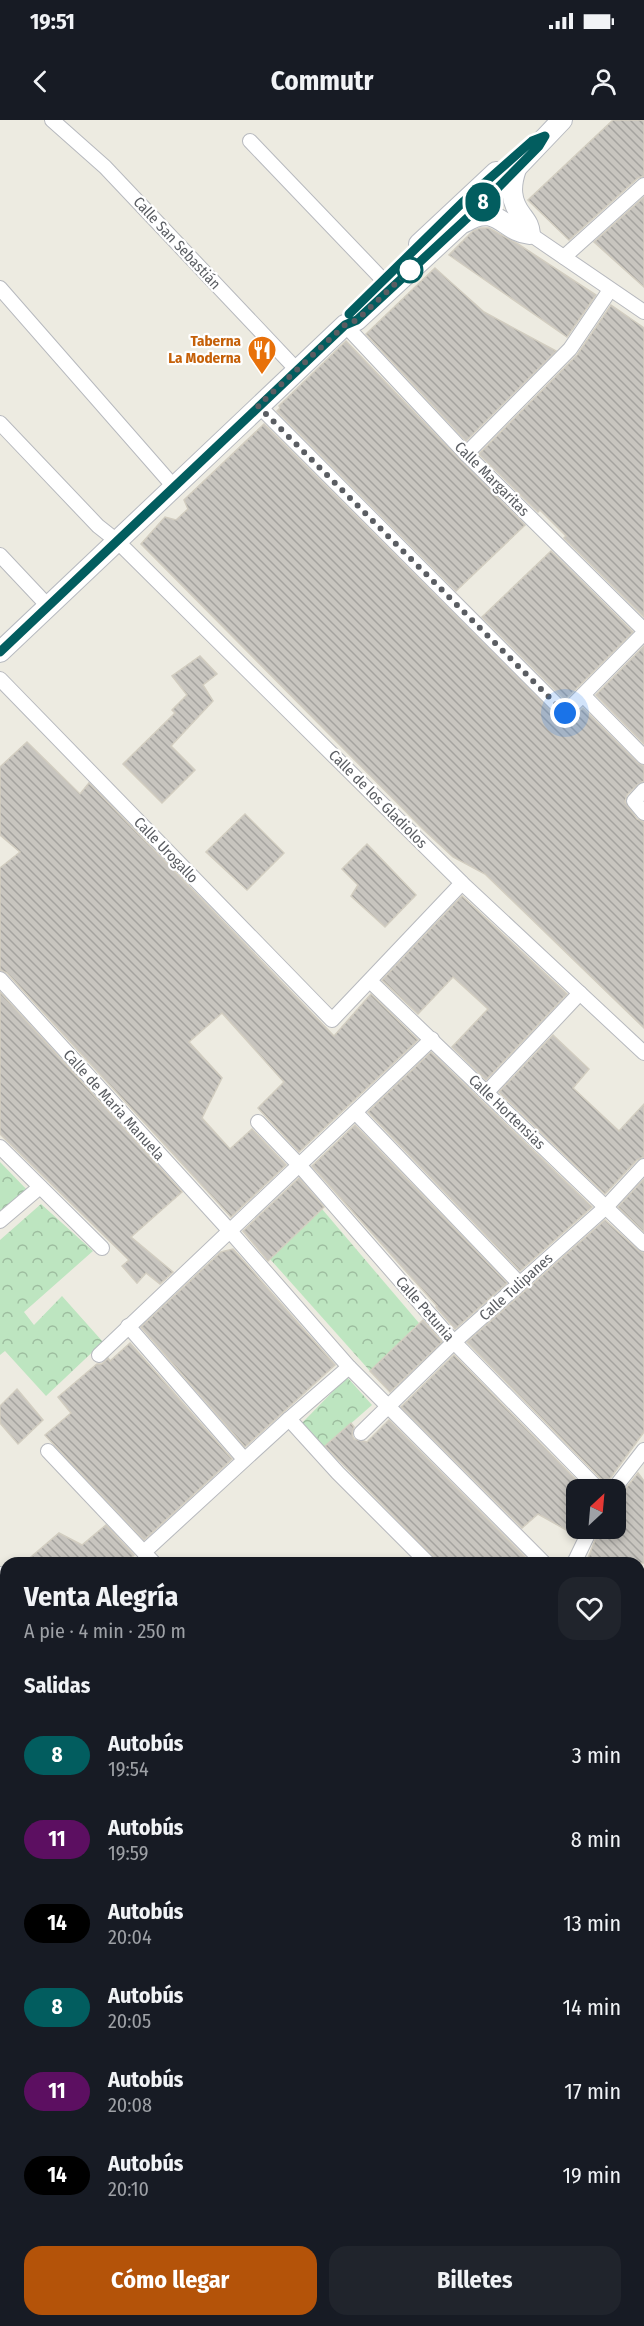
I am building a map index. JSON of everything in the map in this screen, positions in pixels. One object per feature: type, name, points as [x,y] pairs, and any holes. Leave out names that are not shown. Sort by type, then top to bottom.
[{"type":"street","name":"Calle San Sebastián","points":[[52,120],[105,167],[297,370]]},
{"type":"street","points":[[0,652],[345,325],[357,320],[458,226],[562,120]]},
{"type":"street","points":[[345,325],[349,314],[382,280],[492,175],[532,141],[545,136]]},
{"type":"street","points":[[250,141],[382,280]]},
{"type":"street","points":[[516,169],[511,191],[513,202],[529,225],[530,234]]},
{"type":"street","points":[[492,175],[489,196],[496,216]]},
{"type":"street","points":[[564,257],[644,185]]},
{"type":"street","points":[[458,226],[485,214],[496,216],[521,233],[530,234],[644,312]]},
{"type":"street","points":[[0,288],[175,488]]},
{"type":"street","points":[[466,454],[570,349],[610,290]]},
{"type":"street","name":"Calle Margaritas","points":[[345,325],[466,454],[644,632]]},
{"type":"street","points":[[258,406],[565,713],[644,632]]},
{"type":"street","name":"Calle de los Gladiolos","points":[[0,423],[98,526],[117,541],[462,883],[644,1053]]},
{"type":"street","points":[[0,555],[48,606]]},
{"type":"street","name":"Calle Urogallo","points":[[0,679],[332,1020],[370,981]]},
{"type":"street","points":[[583,695],[644,757]]},
{"type":"street","points":[[644,790],[634,801],[644,813]]},
{"type":"street","points":[[370,981],[462,883]]},
{"type":"street","name":"Calle de Maria Manuela","points":[[0,979],[229,1230],[349,1367],[538,1557]]},
{"type":"street","name":"Calle Hortensias","points":[[370,981],[644,1244]]},
{"type":"street","points":[[487,1092],[580,993]]},
{"type":"street","points":[[99,1355],[432,1040]]},
{"type":"street","points":[[356,1113],[519,1283]]},
{"type":"street","name":"Calle Petunia","points":[[258,1122],[300,1166],[454,1342],[588,1479]]},
{"type":"street","points":[[0,1147],[102,1248]]},
{"type":"street","name":"Calle Tulipanes","points":[[361,1433],[454,1342],[606,1207],[644,1166]]},
{"type":"street","points":[[0,1221],[40,1187]]},
{"type":"street","points":[[128,1326],[244,1459]]},
{"type":"street","points":[[150,1557],[244,1459],[349,1367]]},
{"type":"street","points":[[289,1419],[338,1473],[422,1557]]},
{"type":"street","points":[[48,1451],[148,1557]]},
{"type":"street","points":[[624,1479],[641,1461]]},
{"type":"street","points":[[577,1557],[586,1539]]},
{"type":"green space","points":[[0,1162],[31,1194],[0,1221]]},
{"type":"green space","points":[[41,1204],[93,1251],[24,1312],[34,1325],[62,1296],[103,1342],[46,1396],[5,1351],[0,1355],[0,1240]]},
{"type":"green space","points":[[322,1209],[419,1323],[370,1371],[270,1259]]},
{"type":"green space","points":[[347,1377],[372,1405],[324,1447],[302,1423]]},
{"type":"building","points":[[613,120],[644,120],[644,176],[638,178],[569,240],[528,200]]},
{"type":"building","points":[[644,197],[644,287],[594,242]]},
{"type":"building","points":[[489,228],[518,244],[596,295],[567,337],[449,255],[473,231]]},
{"type":"building","points":[[435,268],[484,312],[556,351],[466,441],[366,334]]},
{"type":"building","points":[[611,305],[644,328],[644,617],[564,538],[566,536],[540,510],[538,512],[479,454],[577,355]]},
{"type":"building","points":[[346,341],[525,525],[456,591],[277,411],[279,406]]},
{"type":"building","points":[[264,424],[559,719],[568,721],[583,708],[638,763],[644,766],[644,781],[627,795],[625,802],[637,819],[644,822],[644,1028],[485,874],[453,857],[424,830],[141,544],[165,517],[176,520],[188,509],[184,500]]},
{"type":"building","points":[[551,551],[633,632],[565,700],[482,617]]},
{"type":"building","points":[[644,646],[644,744],[596,695]]},
{"type":"building","points":[[200,656],[217,674],[203,685],[213,701],[171,746],[195,770],[162,803],[123,764],[175,713],[172,710],[187,695],[172,676]]},
{"type":"building","points":[[27,742],[80,794],[89,783],[334,1036],[371,994],[418,1040],[299,1152],[258,1108],[284,1082],[222,1013],[189,1042],[222,1078],[202,1118],[230,1149],[252,1129],[286,1165],[231,1217],[7,973],[0,970],[0,868],[20,852],[0,835],[0,767]]},
{"type":"building","points":[[245,814],[284,853],[247,890],[206,852]]},
{"type":"building","points":[[367,844],[416,895],[385,927],[351,896],[358,885],[342,869]]},
{"type":"building","points":[[462,896],[567,994],[486,1080],[452,1047],[488,1009],[453,977],[418,1014],[382,980]]},
{"type":"building","points":[[0,992],[182,1192],[131,1237],[173,1272],[160,1284],[146,1273],[137,1283],[122,1266],[129,1260],[0,1134]]},
{"type":"building","points":[[553,1035],[589,1069],[573,1088],[619,1131],[644,1104],[644,1157],[637,1160],[605,1194],[499,1092]]},
{"type":"building","points":[[431,1052],[592,1207],[520,1271],[368,1112]]},
{"type":"building","points":[[355,1125],[507,1283],[455,1329],[312,1166]]},
{"type":"building","points":[[299,1178],[324,1207],[268,1261],[243,1231]]},
{"type":"building","points":[[644,1179],[644,1232],[618,1207]]},
{"type":"building","points":[[605,1220],[644,1253],[644,1432],[610,1479],[601,1479],[467,1342]]},
{"type":"building","points":[[233,1249],[335,1365],[245,1447],[141,1327],[221,1252]]},
{"type":"building","points":[[423,1320],[442,1342],[390,1392],[370,1371]]},
{"type":"building","points":[[130,1343],[232,1459],[144,1540],[45,1435],[71,1413],[58,1397],[97,1364],[102,1364],[108,1358],[110,1361]]},
{"type":"building","points":[[454,1355],[575,1479],[566,1479],[566,1530],[538,1514],[522,1528],[401,1407]]},
{"type":"building","points":[[17,1389],[43,1420],[18,1444],[0,1423],[0,1406]]},
{"type":"building","points":[[389,1420],[525,1557],[434,1557],[325,1446],[351,1423],[354,1427],[352,1435],[354,1439],[367,1442]]},
{"type":"building","points":[[638,1473],[644,1481],[644,1557],[588,1557],[596,1539],[626,1539],[626,1488]]},
{"type":"building","points":[[106,1525],[134,1555],[132,1557],[31,1557],[59,1533],[82,1545]]},
{"type":"bus line","name":"8","points":[[0,652],[345,325],[357,320],[478,208],[539,146],[545,136],[532,141],[464,201],[349,314]]},
{"type":"place","name":"Taberna La Moderna","points":[[262,376]]},
{"type":"route","points":[[410,270],[357,320],[345,325],[258,406],[565,713]]}]
